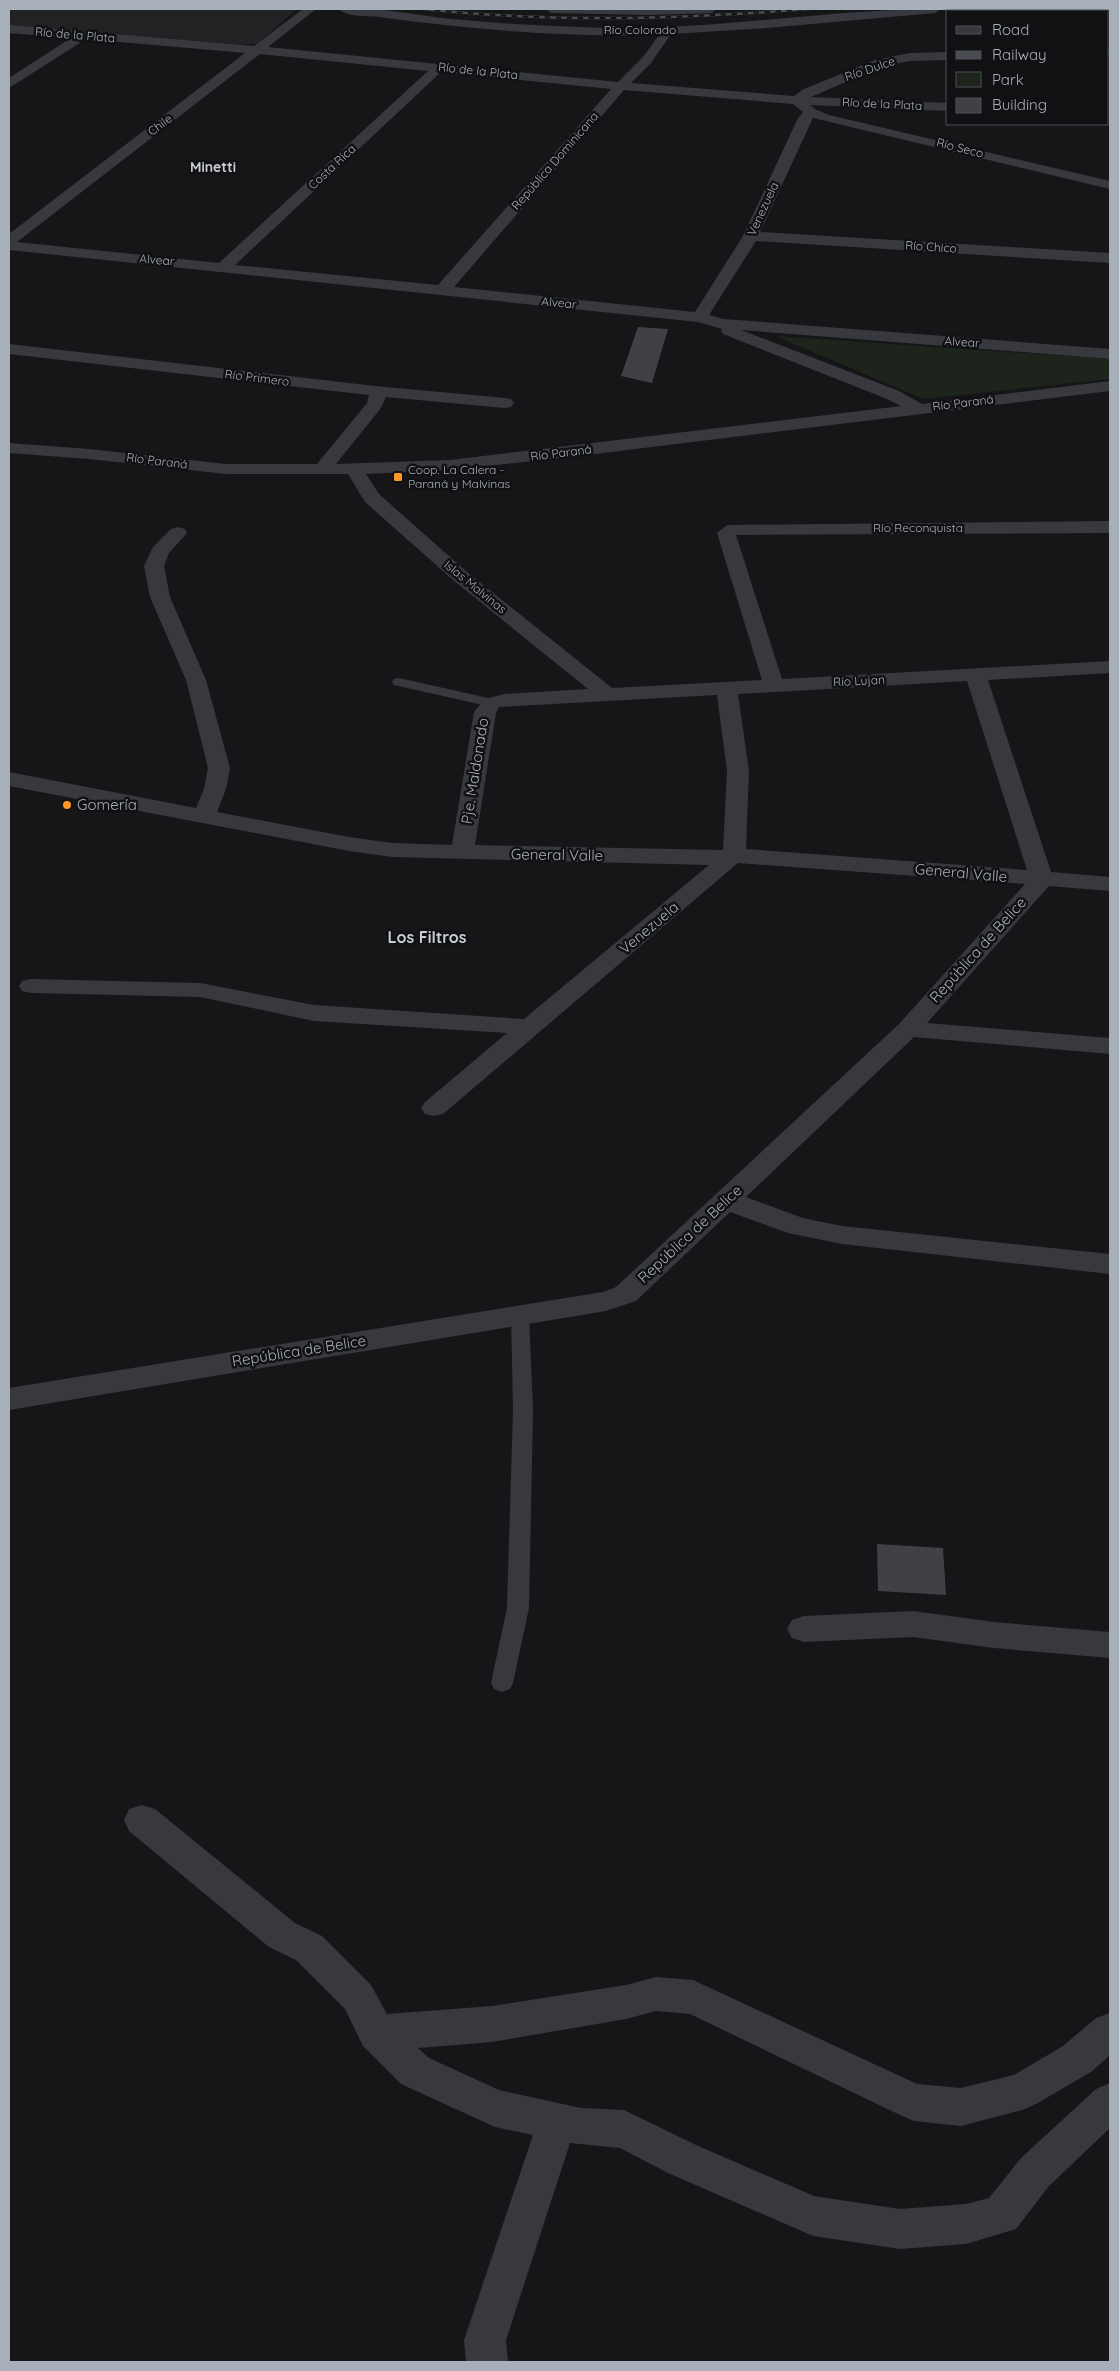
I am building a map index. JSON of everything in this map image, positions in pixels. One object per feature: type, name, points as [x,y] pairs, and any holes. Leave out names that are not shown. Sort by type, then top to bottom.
[{"type":"street","name":"Chile","points":[[9,241],[310,9]]},
{"type":"street","name":"Río Colorado","points":[[345,9],[425,20],[519,28],[665,31],[935,9]]},
{"type":"street","points":[[425,20],[442,16],[451,9]]},
{"type":"street","points":[[552,9],[649,11],[711,9]]},
{"type":"street","name":"Río de la Plata","points":[[9,29],[259,50],[621,86],[797,100],[946,107]]},
{"type":"street","name":"República Dominicana","points":[[442,291],[653,52],[665,37],[665,31]]},
{"type":"street","points":[[9,84],[82,36]]},
{"type":"street","name":"Río Dulce","points":[[797,100],[809,92],[880,63],[910,57],[946,56]]},
{"type":"street","name":"Costa Rica","points":[[224,267],[439,68]]},
{"type":"street","points":[[797,100],[810,112]]},
{"type":"street","name":"Río Seco","points":[[810,112],[825,118],[1110,185]]},
{"type":"street","name":"Venezuela","points":[[700,317],[751,236],[804,120],[810,112]]},
{"type":"street","name":"Río Chico","points":[[751,236],[1110,258]]},
{"type":"street","name":"Alvear","points":[[12,253],[31,248],[700,317],[723,324],[1110,354]]},
{"type":"street","points":[[723,324],[730,331],[741,337],[893,395],[919,409]]},
{"type":"street","name":"Río Primero","points":[[9,349],[375,391],[505,403]]},
{"type":"street","name":"Río Paraná","points":[[9,448],[99,455],[226,469],[354,469],[450,464],[515,458],[1110,386]]},
{"type":"street","points":[[322,469],[375,404],[378,398],[375,391]]},
{"type":"street","name":"Islas Malvinas","points":[[354,469],[372,498],[460,576],[607,694]]},
{"type":"street","name":"Río Reconquista","points":[[774,685],[726,533],[734,529],[1110,527]]},
{"type":"street","points":[[178,533],[160,550],[154,566],[160,597],[196,680],[219,768],[215,789],[205,815]]},
{"type":"street","name":"Río Lujan","points":[[498,702],[607,694],[1110,667]]},
{"type":"street","points":[[976,675],[1042,880]]},
{"type":"street","points":[[727,688],[738,771],[734,855]]},
{"type":"street","name":"Pje. Maldonado","points":[[462,854],[484,712],[498,702]]},
{"type":"street","name":"General Valle","points":[[9,779],[349,844],[392,850],[462,854],[698,858],[734,855],[1110,884]]},
{"type":"street","name":"Venezuela","points":[[434,1108],[734,855]]},
{"type":"street","name":"República de Belice","points":[[9,1399],[606,1301],[626,1294],[908,1029],[1042,880]]},
{"type":"street","points":[[31,986],[200,990],[314,1013],[532,1027]]},
{"type":"street","points":[[908,1029],[1110,1046]]},
{"type":"street","points":[[726,1200],[798,1226],[842,1235],[1110,1264]]},
{"type":"street","points":[[804,1629],[913,1624],[994,1635],[1110,1645]]},
{"type":"street","points":[[142,1820],[282,1935],[309,1948],[358,1997],[377,2033],[415,2071],[495,2108],[581,2127],[624,2129],[682,2159],[813,2216],[900,2229],[966,2224],[1001,2215],[1035,2172],[1110,2102]]},
{"type":"street","points":[[377,2033],[492,2024],[626,2002],[656,1994],[693,1997],[914,2102],[961,2107],[1022,2091],[1077,2059],[1110,2031]]},
{"type":"street","points":[[487,2362],[485,2340],[557,2122]]},
{"type":"lane","points":[[399,682],[498,702]]},
{"type":"lane","points":[[502,1683],[518,1608],[522,1410],[520,1314]]},
{"type":"shaded area","points":[[9,9],[297,9],[257,44],[230,45],[9,26]]},
{"type":"green space","points":[[775,336],[1110,359],[1110,379],[924,399]]},
{"type":"building","points":[[638,327],[668,329],[652,383],[621,376]]},
{"type":"building","points":[[877,1544],[943,1548],[946,1595],[878,1591]]},
{"type":"railway","points":[[424,9],[568,18],[664,17],[808,9]]},
{"type":"place","name":"Coop. La Calera - Paraná y Malvinas","points":[[398,477]]},
{"type":"place","name":"Gomería","points":[[67,805]]},
{"type":"district","name":"Minetti","points":[[213,167]]},
{"type":"district","name":"Los Filtros","points":[[427,937]]}]
